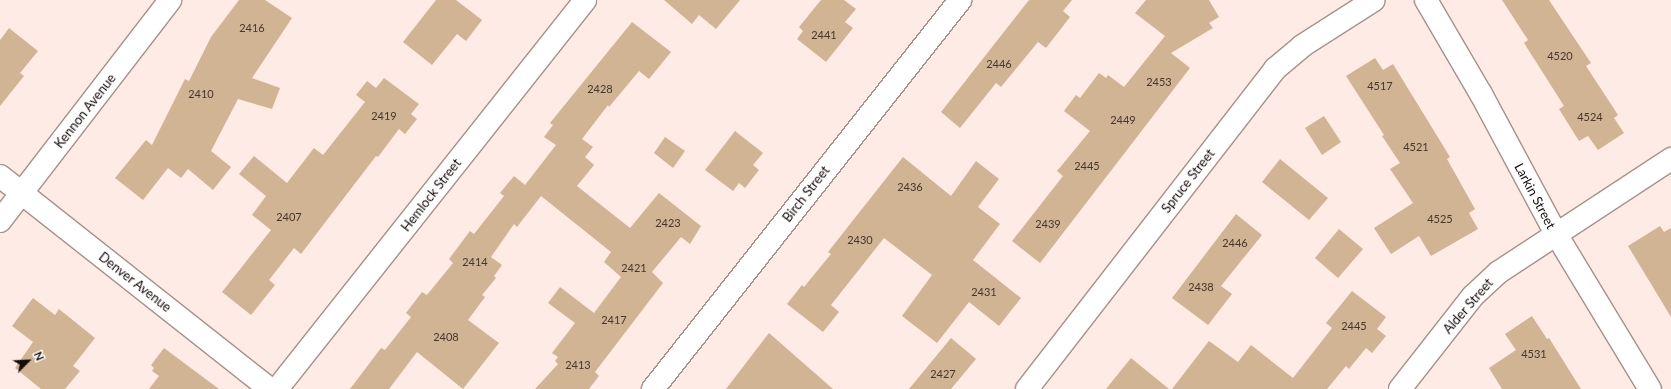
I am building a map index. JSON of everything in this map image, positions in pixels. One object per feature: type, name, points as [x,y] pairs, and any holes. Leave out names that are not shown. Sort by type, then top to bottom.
[{"type":"street","name":"Kennon Avenue","points":[[0,221],[170,0]]},
{"type":"street","name":"Hemlock Street","points":[[277,389],[585,0]]},
{"type":"street","name":"Birch Street","points":[[653,389],[960,0]]},
{"type":"street","name":"Spruce Street","points":[[1027,389],[1275,69],[1302,46],[1374,0]]},
{"type":"street","name":"Larkin Street","points":[[1426,0],[1481,94],[1556,234],[1650,389]]},
{"type":"street","name":"Alder Street","points":[[1400,389],[1473,296],[1498,272],[1671,159]]},
{"type":"street","name":"Denver Avenue","points":[[0,176],[270,389]]},
{"type":"building","points":[[239,0],[265,0],[292,18],[252,78],[280,88],[272,109],[238,99],[211,151],[231,167],[213,190],[188,169],[181,178],[168,168],[143,200],[115,178],[146,140],[152,145],[185,79],[189,81],[211,37]]},
{"type":"building","points":[[436,0],[456,0],[482,20],[466,41],[457,34],[432,65],[403,42]]},
{"type":"building","points":[[664,0],[740,0],[716,29],[699,15],[692,24]]},
{"type":"building","points":[[821,0],[844,0],[856,9],[845,22],[853,28],[826,62],[797,39],[803,31],[799,27]]},
{"type":"building","points":[[1029,0],[1072,0],[1063,11],[1070,17],[1046,48],[1038,42],[1001,87],[996,83],[960,128],[941,112]]},
{"type":"building","points":[[1146,0],[1209,0],[1219,17],[1209,23],[1213,28],[1171,53],[1190,68],[1040,263],[1012,241],[1063,176],[1057,171],[1090,131],[1064,111],[1076,95],[1080,98],[1099,73],[1106,78],[1108,75],[1124,87],[1165,36],[1135,13]]},
{"type":"building","points":[[1502,0],[1549,0],[1591,63],[1586,66],[1618,115],[1614,118],[1624,133],[1598,150],[1588,136],[1579,141],[1559,109],[1564,106],[1524,43],[1528,40]]},
{"type":"building","points":[[632,22],[671,52],[649,79],[639,71],[609,107],[608,105],[582,139],[593,147],[585,157],[594,165],[577,186],[630,228],[659,193],[701,226],[690,244],[681,237],[652,272],[663,283],[595,372],[599,376],[589,389],[535,389],[558,364],[555,361],[558,357],[552,353],[575,323],[548,303],[560,287],[594,313],[621,277],[604,262],[611,252],[541,196],[517,227],[514,224],[491,257],[502,265],[494,276],[496,278],[482,295],[485,297],[468,320],[499,343],[463,389],[417,352],[389,389],[350,389],[381,348],[385,350],[411,317],[406,313],[422,292],[427,295],[453,263],[449,259],[470,231],[474,234],[504,196],[500,193],[514,176],[525,185],[556,145],[544,137],[553,125],[550,123]]},
{"type":"building","points":[[9,28],[38,51],[20,73],[24,76],[0,106],[0,40]]},
{"type":"building","points":[[1375,58],[1383,70],[1393,64],[1450,157],[1447,159],[1475,209],[1469,213],[1478,229],[1431,256],[1419,236],[1391,254],[1374,228],[1413,203],[1390,169],[1400,163],[1346,76]]},
{"type":"building","points":[[384,78],[419,104],[411,114],[417,119],[405,134],[399,129],[378,157],[376,156],[301,254],[294,248],[269,280],[275,285],[251,315],[222,292],[271,230],[252,215],[266,196],[239,174],[254,156],[287,183],[314,148],[323,155],[365,102],[356,95],[367,81],[376,88]]},
{"type":"building","points":[[1324,116],[1341,142],[1322,155],[1305,128]]},
{"type":"building","points":[[735,131],[763,153],[753,165],[759,170],[745,188],[739,183],[733,191],[705,170]]},
{"type":"building","points":[[665,137],[685,151],[673,168],[654,153]]},
{"type":"building","points":[[903,157],[951,196],[976,161],[999,179],[978,207],[1000,224],[973,260],[1021,298],[999,326],[969,302],[937,343],[902,316],[932,275],[884,238],[831,305],[839,312],[823,332],[787,304],[802,285],[804,287],[831,254],[828,252]]},
{"type":"building","points":[[1280,159],[1328,198],[1309,220],[1262,182]]},
{"type":"building","points":[[1236,214],[1262,235],[1221,286],[1232,294],[1208,325],[1172,298]]},
{"type":"building","points":[[1660,226],[1664,232],[1671,228],[1671,317],[1628,246]]},
{"type":"building","points":[[1339,229],[1363,249],[1338,278],[1315,258]]},
{"type":"building","points":[[1352,291],[1386,317],[1377,329],[1386,336],[1372,353],[1366,348],[1349,369],[1346,366],[1327,389],[1172,389],[1209,341],[1238,362],[1251,345],[1293,378],[1332,328],[1326,323]]},
{"type":"building","points":[[33,298],[55,315],[59,309],[95,338],[73,366],[80,371],[65,389],[41,389],[15,368],[33,342],[12,326]]},
{"type":"building","points":[[1532,316],[1547,339],[1549,338],[1581,389],[1502,389],[1489,368],[1516,350],[1505,334]]},
{"type":"building","points":[[769,333],[833,389],[726,389]]},
{"type":"building","points":[[951,338],[976,359],[951,389],[909,389]]},
{"type":"building","points":[[164,348],[219,389],[149,389],[159,376],[152,371],[154,368],[151,365]]},
{"type":"building","points":[[1131,358],[1169,389],[1106,389]]}]
